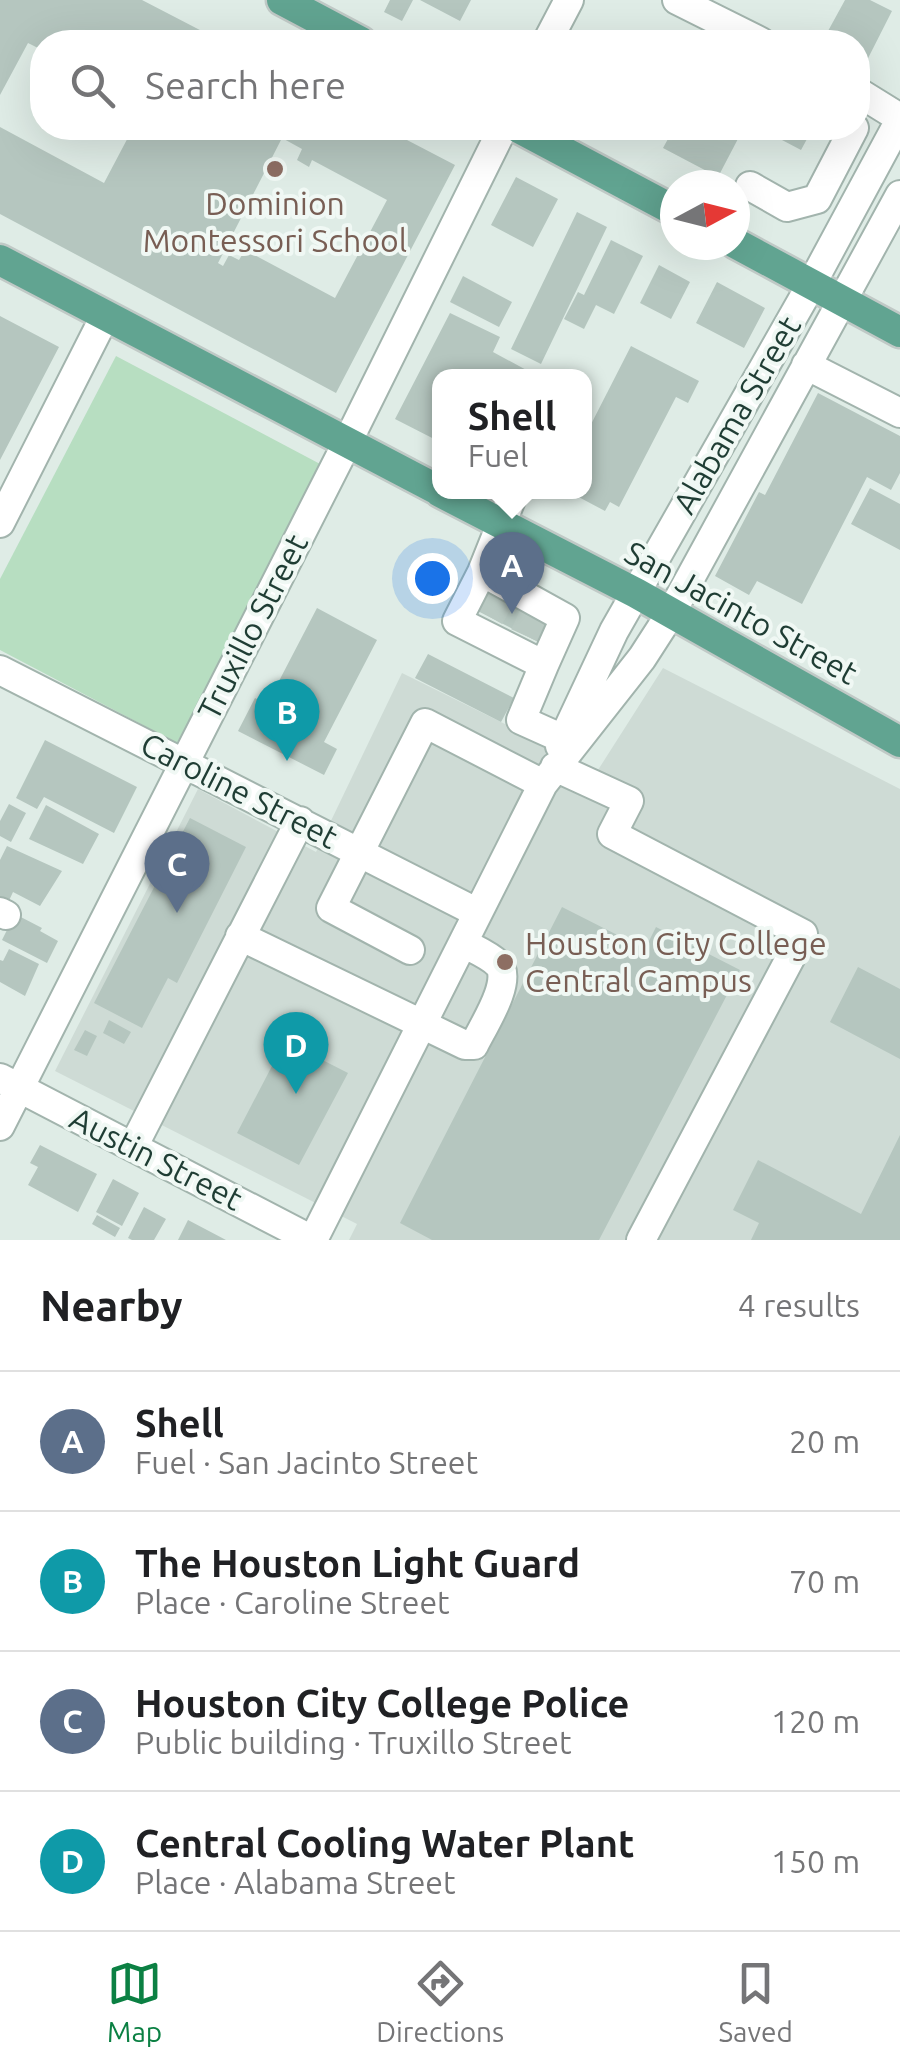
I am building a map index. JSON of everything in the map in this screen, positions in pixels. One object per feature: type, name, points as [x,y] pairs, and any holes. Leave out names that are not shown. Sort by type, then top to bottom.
[{"type":"main road","points":[[282,0],[338,30]]},
{"type":"main road","points":[[542,140],[660,203]]},
{"type":"main road","points":[[750,252],[900,332]]},
{"type":"main road","name":"San Jacinto Street","points":[[0,260],[432,487]]},
{"type":"main road","name":"San Jacinto Street","points":[[455,499],[897,734]]},
{"type":"street","points":[[553,30],[569,0]]},
{"type":"street","points":[[678,0],[737,30]]},
{"type":"street","points":[[870,107],[900,119]]},
{"type":"street","name":"Alabama Street","points":[[313,1240],[549,775],[561,738],[636,593],[900,119]]},
{"type":"street","name":"Truxillo Street","points":[[0,1126],[10,1084],[183,763],[497,140]]},
{"type":"street","points":[[750,186],[786,207],[817,199],[848,140]]},
{"type":"street","name":"Alabama Street","points":[[549,775],[642,658],[672,613],[900,195]]},
{"type":"street","points":[[0,523],[104,316]]},
{"type":"street","points":[[806,366],[900,413]]},
{"type":"street","points":[[511,499],[482,572],[457,621],[496,608],[529,625],[544,666]]},
{"type":"street","points":[[482,572],[496,608],[529,625],[566,618],[521,720],[561,738]]},
{"type":"street","name":"Caroline Street","points":[[0,670],[478,912]]},
{"type":"street","points":[[410,950],[331,908],[425,723],[549,775],[629,801],[612,834],[803,934],[641,1240]]},
{"type":"street","points":[[134,1147],[300,821]]},
{"type":"street","points":[[240,936],[422,1025],[465,1045],[474,1045],[499,995],[502,972],[499,965],[463,943]]},
{"type":"street","name":"Austin Street","points":[[10,1084],[313,1240]]},
{"type":"shaded area","name":"Houston City College Central Campus","points":[[663,668],[900,789],[900,1240],[349,1240],[357,1224],[55,1071],[198,789],[316,852],[402,673],[598,770]]},
{"type":"green space","points":[[116,356],[322,465],[177,743],[0,650],[0,579]]},
{"type":"building","points":[[0,0],[142,0],[200,30],[30,30],[30,44],[0,95]]},
{"type":"building","points":[[390,0],[413,0],[402,21],[384,12]]},
{"type":"building","points":[[420,0],[471,0],[460,21]]},
{"type":"building","points":[[845,0],[870,0],[892,11],[870,54],[870,30],[829,30]]},
{"type":"building","points":[[0,127],[104,183],[127,140],[281,140],[218,263],[223,266],[229,255],[239,260],[245,250],[335,298],[387,200],[312,160],[309,167],[297,160],[302,149],[286,140],[407,140],[455,165],[336,393],[0,214]]},
{"type":"building","points":[[667,140],[737,140],[722,170],[705,170],[663,148]]},
{"type":"building","points":[[782,140],[806,140],[801,150]]},
{"type":"building","points":[[516,177],[558,199],[533,247],[491,225]]},
{"type":"building","points":[[577,212],[607,227],[541,364],[511,349]]},
{"type":"building","points":[[611,240],[643,256],[614,314],[596,305],[584,329],[564,319],[578,292],[584,295]]},
{"type":"building","points":[[659,265],[690,282],[671,319],[640,303]]},
{"type":"building","points":[[463,276],[512,302],[499,327],[450,302]]},
{"type":"building","points":[[717,282],[765,308],[744,348],[696,323]]},
{"type":"building","points":[[450,313],[500,337],[493,352],[524,369],[432,369],[432,438],[395,419]]},
{"type":"building","points":[[0,316],[59,347],[0,460]]},
{"type":"building","points":[[631,346],[699,381],[688,403],[676,397],[619,507],[610,502],[605,511],[582,499],[592,499],[592,422]]},
{"type":"building","points":[[818,393],[900,436],[900,473],[891,490],[867,477],[802,604],[757,581],[749,595],[715,576],[759,492],[765,495]]},
{"type":"building","points":[[870,488],[900,504],[900,550],[851,524]]},
{"type":"building","points":[[484,585],[556,622],[544,645],[472,608]]},
{"type":"building","points":[[317,608],[377,640],[324,742],[337,749],[324,775],[238,731],[255,698],[267,704]]},
{"type":"building","points":[[428,654],[514,698],[501,722],[415,678]]},
{"type":"building","points":[[45,740],[137,787],[114,833],[44,797],[37,809],[16,798]]},
{"type":"building","points":[[9,804],[26,813],[11,842],[0,836],[0,821]]},
{"type":"building","points":[[46,805],[99,834],[83,864],[29,839]]},
{"type":"building","points":[[190,818],[246,847],[177,983],[168,978],[142,1028],[94,1003]]},
{"type":"building","points":[[7,846],[62,871],[40,906],[13,892],[7,905],[0,901],[0,860]]},
{"type":"building","points":[[562,907],[645,949],[656,927],[740,970],[599,1240],[432,1240],[400,1223]]},
{"type":"building","points":[[15,914],[58,941],[47,963],[2,940]]},
{"type":"building","points":[[9,949],[39,964],[25,996],[0,982],[0,960]]},
{"type":"building","points":[[858,967],[900,989],[900,1059],[830,1022]]},
{"type":"building","points":[[109,1020],[131,1032],[124,1044],[103,1033]]},
{"type":"building","points":[[85,1030],[97,1036],[87,1056],[74,1050]]},
{"type":"building","points":[[285,1041],[348,1073],[299,1165],[237,1133]]},
{"type":"building","points":[[900,1135],[900,1240],[751,1240],[759,1223],[733,1210],[758,1160],[861,1214]]},
{"type":"building","points":[[40,1145],[97,1174],[78,1212],[28,1185],[38,1167],[30,1163]]},
{"type":"building","points":[[113,1179],[139,1193],[122,1226],[96,1212]]},
{"type":"building","points":[[144,1207],[166,1219],[154,1240],[132,1240],[128,1238]]},
{"type":"building","points":[[97,1215],[120,1228],[115,1237],[92,1224]]},
{"type":"building","points":[[188,1220],[226,1240],[178,1240]]},
{"type":"tunnel","points":[[490,617],[503,594]]},
{"type":"tunnel","points":[[524,635],[535,611]]},
{"type":"place","name":"Dominion Montessori School","points":[[275,169]]},
{"type":"place","name":"Shell","points":[[512,614]]},
{"type":"place","name":"The Houston Light Guard","points":[[287,761]]},
{"type":"place","name":"Houston City College Police","points":[[177,913]]},
{"type":"place","name":"Houston City College Central Campus","points":[[505,962]]},
{"type":"place","name":"Central Cooling Water Plant","points":[[296,1094]]}]
